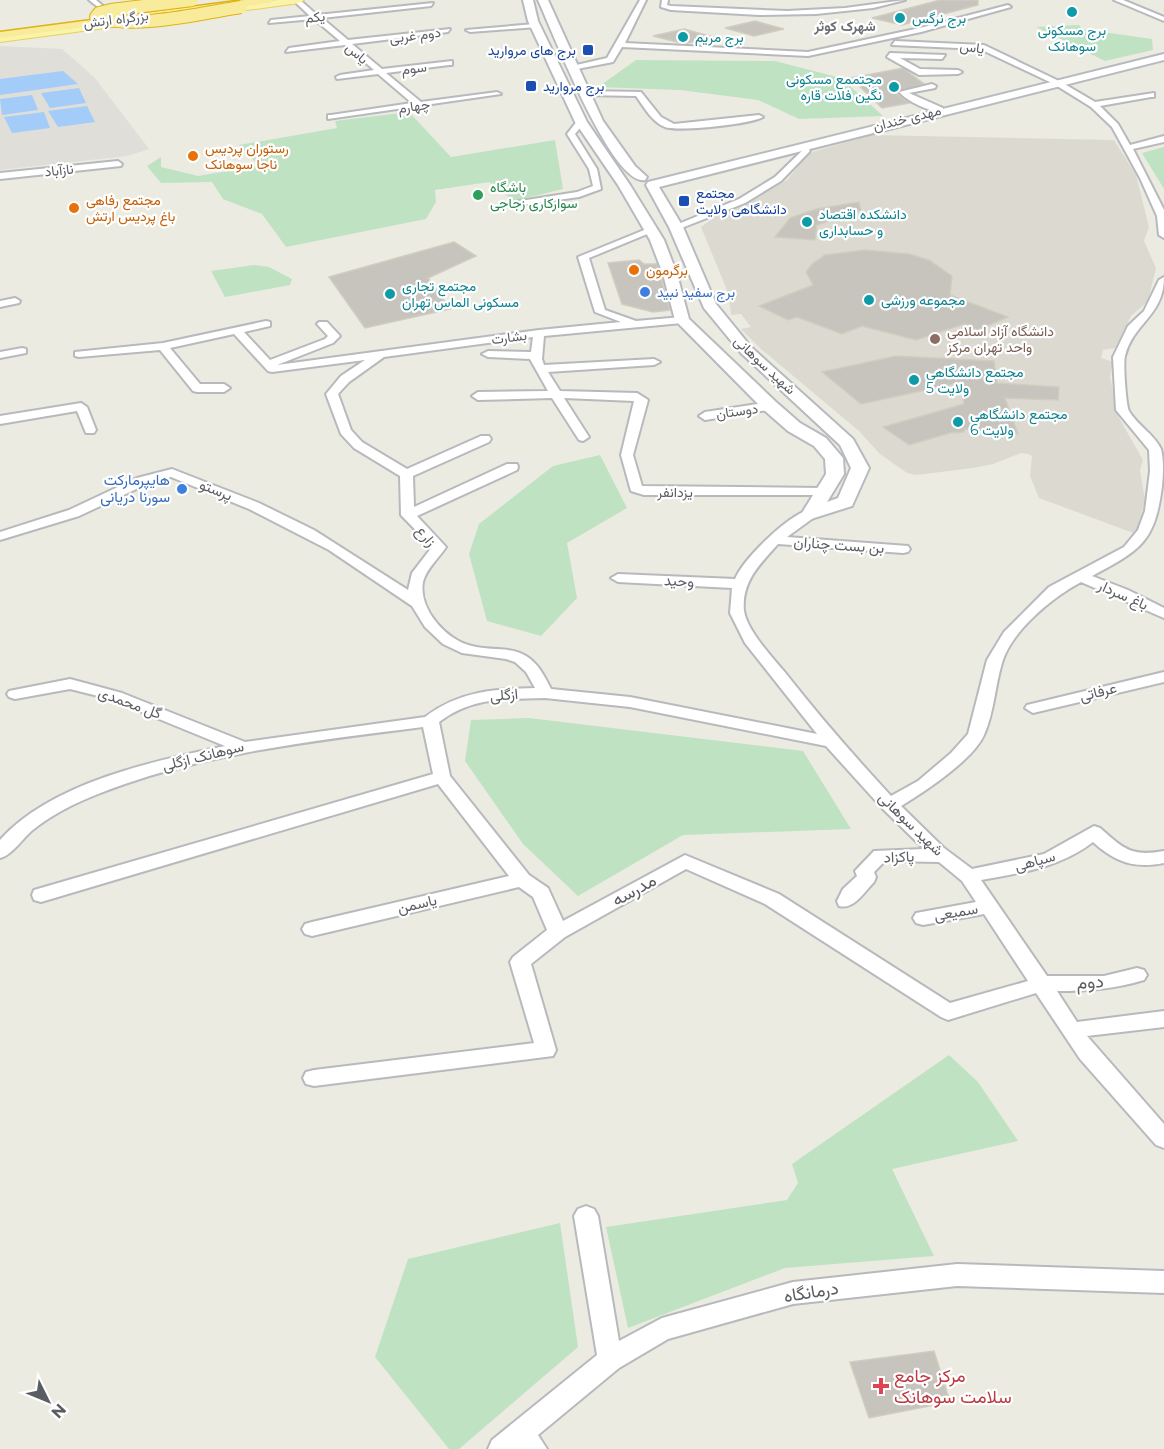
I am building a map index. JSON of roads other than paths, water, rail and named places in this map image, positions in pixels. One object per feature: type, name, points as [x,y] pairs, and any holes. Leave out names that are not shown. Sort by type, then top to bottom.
[{"type":"highway","points":[[192,0],[111,10],[99,13],[96,17],[105,21],[127,21],[270,2]]},
{"type":"highway","name":"بزرگراه ارتش","points":[[0,26],[218,0]]},
{"type":"highway","name":"بزرگراه ارتش","points":[[0,37],[33,30],[270,2]]},
{"type":"main road","points":[[0,26],[188,0]]},
{"type":"main road","points":[[0,37],[297,0]]},
{"type":"main road","points":[[545,4],[529,4],[535,26],[581,123],[652,230],[665,259],[682,320]]},
{"type":"main road","name":"شهید سوهانی","points":[[545,4],[597,122],[631,169],[647,180],[676,227],[709,305],[746,350],[847,443],[860,468],[846,502],[810,513]]},
{"type":"main road","name":"مهدی خندان","points":[[647,180],[700,175],[1164,55]]},
{"type":"main road","name":"مهدی خندان","points":[[647,180],[682,175],[1056,83]]},
{"type":"main road","points":[[581,123],[597,122]]},
{"type":"main road","points":[[623,184],[628,178],[647,180]]},
{"type":"main road","name":"شهید سوهانی","points":[[682,320],[770,406],[794,427],[820,442],[834,458],[835,474],[810,513]]},
{"type":"street","points":[[92,0],[100,6]]},
{"type":"street","name":"یاس","points":[[297,0],[419,105]]},
{"type":"street","points":[[627,33],[615,36],[633,0]]},
{"type":"street","points":[[573,65],[610,60],[620,46],[643,0]]},
{"type":"street","points":[[664,0],[663,6],[666,7],[783,15],[843,11],[902,0]]},
{"type":"street","points":[[827,0],[843,11]]},
{"type":"street","points":[[620,46],[815,53],[1008,8],[993,0]]},
{"type":"street","points":[[1117,0],[1164,19]]},
{"type":"street","name":"یکم","points":[[271,22],[431,4]]},
{"type":"street","points":[[470,30],[535,26]]},
{"type":"street","name":"دوم غربی","points":[[289,51],[448,30]]},
{"type":"street","name":"یاس","points":[[882,47],[913,42],[981,47],[1056,83],[1094,105],[1115,126],[1145,178],[1162,216],[1164,236]]},
{"type":"street","points":[[882,47],[945,54],[890,55]]},
{"type":"street","points":[[882,47],[890,55],[920,72],[958,72]]},
{"type":"street","points":[[573,65],[597,59],[604,52]]},
{"type":"street","name":"سوم","points":[[340,77],[449,63]]},
{"type":"street","points":[[933,86],[903,92],[909,97],[940,110]]},
{"type":"street","points":[[585,93],[635,93],[666,124],[719,129]]},
{"type":"street","name":"چهارم","points":[[331,117],[497,94]]},
{"type":"street","points":[[1094,105],[1151,95]]},
{"type":"street","points":[[692,126],[759,117]]},
{"type":"street","points":[[517,204],[579,194],[598,187],[593,169],[571,135],[581,123]]},
{"type":"street","points":[[1126,148],[1164,139]]},
{"type":"street","points":[[676,227],[742,201],[778,179],[806,150]]},
{"type":"street","name":"نازآباد","points":[[0,176],[118,164]]},
{"type":"street","name":"بشارت","points":[[638,324],[600,312],[583,257],[652,230]]},
{"type":"street","points":[[889,805],[924,785],[957,757],[975,735],[995,660],[1009,635],[1054,590],[1129,550],[1145,531],[1152,511],[1157,471],[1155,450],[1122,410],[1119,357],[1134,326],[1149,312],[1164,280]]},
{"type":"street","points":[[0,304],[15,302]]},
{"type":"street","name":"بشارت","points":[[268,364],[272,369],[539,333],[682,320]]},
{"type":"street","points":[[79,354],[163,346],[266,324]]},
{"type":"street","points":[[235,329],[268,364],[329,341],[334,336],[323,324]]},
{"type":"street","points":[[539,333],[536,356],[540,369],[582,437]]},
{"type":"street","points":[[163,346],[197,388],[224,388]]},
{"type":"street","points":[[0,355],[22,351]]},
{"type":"street","points":[[488,354],[536,356]]},
{"type":"street","points":[[380,355],[345,379],[332,394],[345,431],[358,445],[406,474],[485,440]]},
{"type":"street","points":[[540,369],[654,362]]},
{"type":"street","points":[[478,396],[555,394]]},
{"type":"street","name":"یزدانفر","points":[[555,394],[628,395],[642,400],[627,455],[636,488],[644,491],[822,492]]},
{"type":"street","name":"دوستان","points":[[705,416],[770,406]]},
{"type":"street","points":[[0,420],[81,407],[90,430]]},
{"type":"street","points":[[408,515],[512,467]]},
{"type":"street","name":"پرستو","points":[[0,536],[74,513],[142,481],[172,472],[254,506],[309,533],[334,547],[417,603]]},
{"type":"street","name":"زارع","points":[[406,474],[408,515],[439,548],[416,581],[417,603]]},
{"type":"street","name":"شهید سوهانی","points":[[810,513],[774,540],[747,569],[740,584],[737,593],[737,613],[753,643],[832,742],[889,805],[943,856],[969,876],[1087,1053],[1164,1139]]},
{"type":"street","name":"بن بست چناران","points":[[774,540],[903,549]]},
{"type":"street","name":"باغ سردار","points":[[1082,577],[1123,593],[1164,614]]},
{"type":"street","name":"وحید","points":[[618,578],[740,584]]},
{"type":"street","points":[[417,603],[432,625],[448,641],[468,650],[504,652],[522,660],[533,670],[544,693]]},
{"type":"street","name":"عرفاتی","points":[[1033,708],[1164,677]]},
{"type":"street","name":"گل محمدی","points":[[15,694],[70,684],[116,696],[240,746]]},
{"type":"street","name":"ازگلی","points":[[430,721],[447,708],[490,694],[544,693],[630,702],[832,742]]},
{"type":"street","points":[[430,721],[442,777],[522,880],[541,893],[558,932]]},
{"type":"street","name":"سوهانک ازگلی","points":[[0,852],[13,835],[52,808],[89,790],[186,758],[240,746],[430,721]]},
{"type":"street","points":[[41,896],[442,777]]},
{"type":"street","name":"سپاهی","points":[[969,876],[1047,861],[1075,848],[1094,832],[1120,856],[1140,862],[1161,860]]},
{"type":"street","name":"پاکزاد","points":[[846,901],[867,877],[864,872],[880,855],[943,856]]},
{"type":"street","name":"مدرسه","points":[[314,1078],[546,1050],[520,962],[558,932],[685,861],[772,899],[948,1012],[1042,984]]},
{"type":"street","name":"یاسمن","points":[[312,929],[522,880]]},
{"type":"street","name":"سمیعی","points":[[923,918],[990,906]]},
{"type":"street","name":"دوم","points":[[1042,984],[1104,983],[1137,975]]},
{"type":"street","points":[[1072,1030],[1164,1019]]},
{"type":"street","points":[[586,1216],[610,1360]]},
{"type":"street","name":"درمانگاه","points":[[518,1444],[610,1360],[662,1329],[793,1293],[957,1275],[1164,1282]]},
{"type":"water","points":[[63,71],[78,84],[0,95],[0,79]]},
{"type":"water","points":[[79,88],[86,103],[50,108],[41,93]]},
{"type":"water","points":[[32,95],[38,110],[2,115],[0,99]]},
{"type":"water","points":[[87,106],[95,122],[58,127],[48,111]]},
{"type":"water","points":[[44,112],[50,128],[12,133],[4,117]]},
{"type":"place","name":"برج مسکونی سوهانک","points":[[1072,12]]},
{"type":"place","name":"برج نرگس","points":[[900,18]]},
{"type":"place","name":"برج مریم","points":[[683,37]]},
{"type":"place","name":"برج های مروارید","points":[[588,50]]},
{"type":"place","name":"برج مروارید","points":[[531,86]]},
{"type":"place","name":"مجتممع مسکونی نگین فلات قاره","points":[[894,87]]},
{"type":"place","name":"رستوران پردیس ناجا سوهانک","points":[[193,156]]},
{"type":"place","name":"باشگاه سواركاری زجاجی","points":[[478,195]]},
{"type":"place","name":"مجتمع دانشگاهی ولایت","points":[[684,201]]},
{"type":"place","name":"مجتمع رفاهی باغ پردیس ارتش","points":[[74,208]]},
{"type":"place","name":"دانشکده اقتصاد و حسابداری","points":[[807,222]]},
{"type":"place","name":"برگرمون","points":[[634,270]]},
{"type":"place","name":"برج سفید نبید","points":[[645,292]]},
{"type":"place","name":"مجتمع تجاری مسکونی الماس تهران","points":[[390,294]]},
{"type":"place","name":"مجموعه ورزشی","points":[[869,300]]},
{"type":"place","name":"دانشگاه آزاد اسلامی واحد تهران مرکز","points":[[935,339]]},
{"type":"place","name":"مجتمع دانشگاهی ولایت 5","points":[[914,380]]},
{"type":"place","name":"مجتمع دانشگاهی ولایت 6","points":[[958,422]]},
{"type":"place","name":"هایپرمارکت سورنا دریانی","points":[[182,489]]},
{"type":"place","name":"مرکز جامع سلامت سوهانک","points":[[881,1386]]},
{"type":"district","name":"شهرک کوثر","points":[[845,26]]}]
